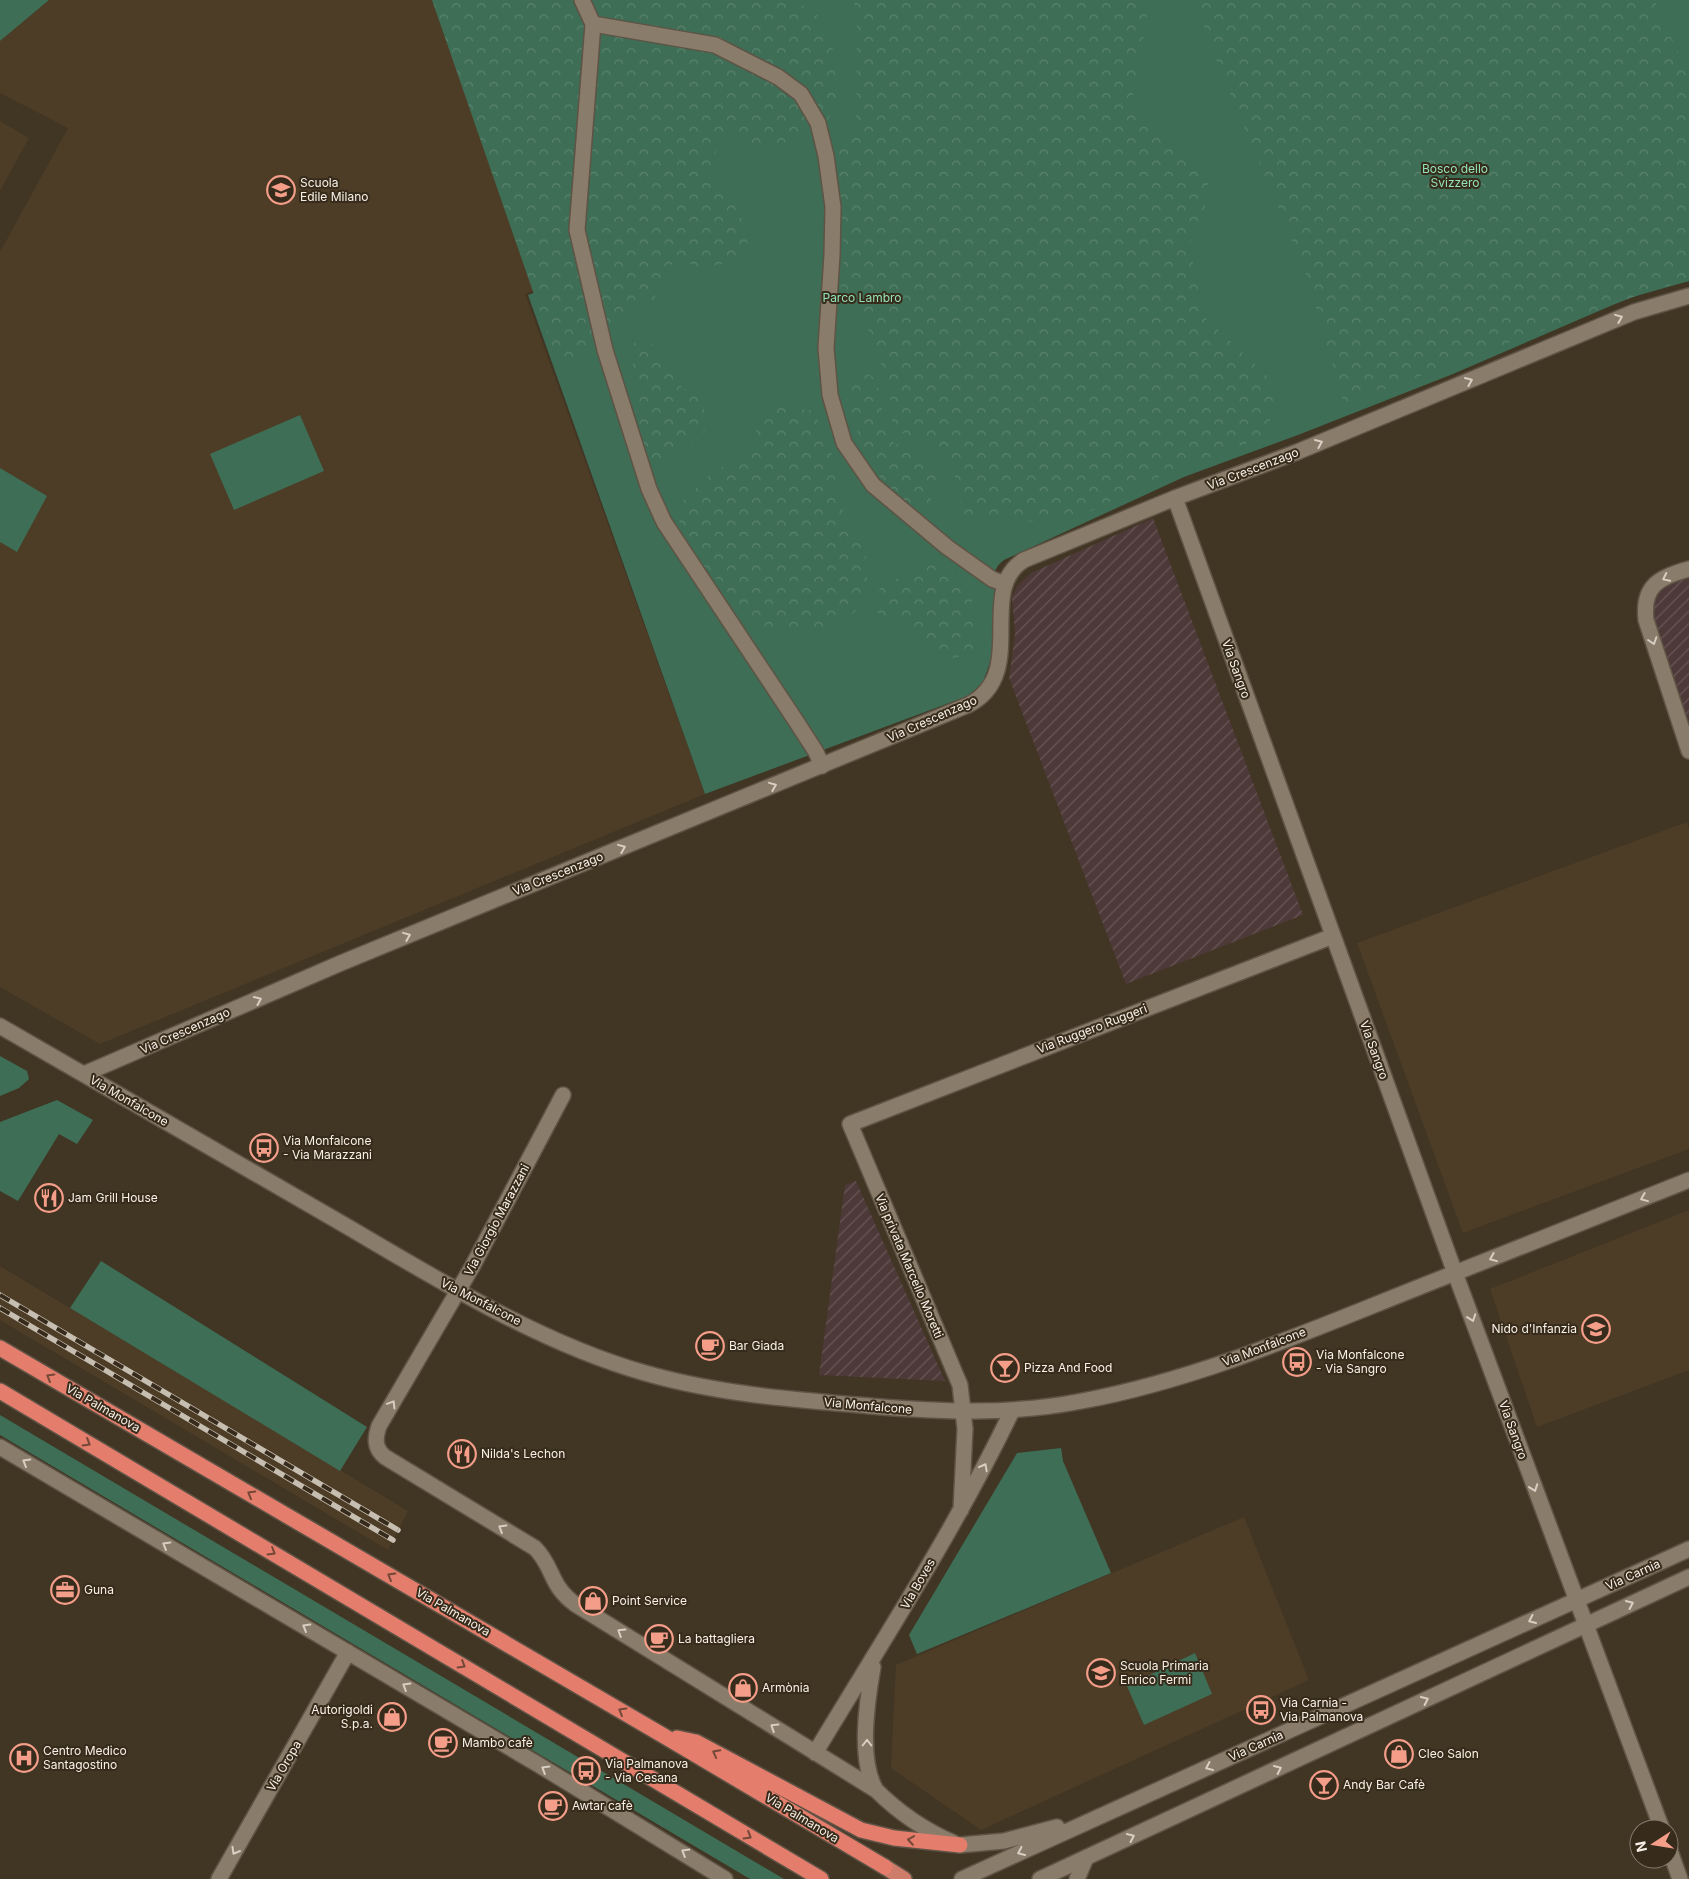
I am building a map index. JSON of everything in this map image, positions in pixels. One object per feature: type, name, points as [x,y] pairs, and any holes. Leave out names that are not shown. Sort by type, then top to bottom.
[{"type":"highway","name":"Via Palmanova","points":[[0,1348],[885,1867]]},
{"type":"highway","points":[[0,1391],[821,1879]]},
{"type":"highway","points":[[664,1736],[696,1742],[861,1830],[894,1838],[960,1845]]},
{"type":"main road","name":"Via Palmanova","points":[[885,1867],[904,1879]]},
{"type":"street","points":[[582,0],[594,24],[577,230],[604,350],[649,488],[664,522],[796,720],[816,752],[822,766]]},
{"type":"street","points":[[594,24],[715,46],[778,77],[800,94],[818,123],[826,156],[832,199],[832,254],[826,348],[830,395],[844,443],[872,485],[947,548],[992,580],[1005,584]]},
{"type":"street","name":"Via Crescenzago","points":[[84,1074],[341,963],[961,708],[981,696],[993,682],[999,663],[1002,642],[1002,604],[1005,584],[1013,569],[1030,557],[1175,498],[1297,452],[1634,312],[1689,296]]},
{"type":"street","name":"Via Sangro","points":[[1175,498],[1332,936],[1576,1600]]},
{"type":"street","points":[[1689,569],[1656,583],[1647,594],[1644,608],[1646,620],[1689,751]]},
{"type":"street","name":"Via Ruggero Ruggeri","points":[[852,1122],[1332,936]]},
{"type":"street","name":"Via Monfalcone","points":[[0,1026],[494,1310],[591,1354],[663,1378],[775,1398],[965,1412],[1012,1411],[1082,1402],[1173,1379],[1238,1357],[1689,1180]]},
{"type":"street","name":"Via Giorgio Marazzani","points":[[563,1095],[458,1291],[379,1426],[376,1435],[377,1448],[384,1457],[535,1548],[542,1554],[559,1590],[575,1604],[815,1752]]},
{"type":"street","name":"Via privata Marcello Moretti","points":[[852,1122],[850,1127],[959,1381],[965,1412]]},
{"type":"street","name":"Via Boves","points":[[815,1752],[875,1658],[961,1510],[1012,1411]]},
{"type":"street","name":"Via Boves","points":[[961,1510],[965,1412]]},
{"type":"street","points":[[0,1447],[539,1765],[726,1879]]},
{"type":"street","name":"Via Carnia","points":[[962,1879],[1689,1549]]},
{"type":"street","name":"Via Carnia","points":[[1040,1879],[1689,1577]]},
{"type":"street","points":[[1576,1600],[1658,1819]]},
{"type":"street","name":"Via Oropa","points":[[219,1879],[348,1652]]},
{"type":"street","name":"Via Boves","points":[[875,1658],[868,1697],[866,1764],[868,1774],[876,1790]]},
{"type":"street","points":[[815,1752],[876,1790],[891,1805],[920,1827],[960,1845],[1004,1841],[1098,1818]]},
{"type":"street","points":[[1077,1879],[1086,1858]]},
{"type":"shaded area","points":[[49,0],[461,0],[561,280],[525,294],[705,794],[100,1044],[0,987],[0,252],[68,128],[0,93],[0,41]]},
{"type":"shaded area","points":[[0,121],[29,138],[0,191]]},
{"type":"shaded area","points":[[1153,518],[1303,915],[1126,984],[1009,678],[1015,634],[1012,597],[1017,586],[1031,573]]},
{"type":"shaded area","points":[[1689,569],[1689,751],[1646,620],[1656,583]]},
{"type":"shaded area","points":[[1687,822],[1689,829],[1689,1149],[1463,1233],[1357,943]]},
{"type":"shaded area","points":[[856,1181],[945,1381],[819,1375],[845,1185]]},
{"type":"shaded area","name":"Nido d'Infanzia","points":[[1689,1210],[1689,1370],[1537,1427],[1490,1289]]},
{"type":"shaded area","points":[[0,1266],[408,1511],[388,1550],[0,1320]]},
{"type":"shaded area","name":"Scuola Primaria Enrico Fermi","points":[[1244,1517],[1309,1680],[981,1830],[891,1768],[896,1665]]},
{"type":"green space","points":[[0,0],[49,0],[0,41]]},
{"type":"green space","points":[[432,0],[784,0],[813,9],[831,35],[839,103],[820,131],[761,150],[734,129],[717,140],[712,178],[736,202],[749,240],[735,261],[702,268],[675,259],[654,299],[618,320],[597,348],[572,358],[556,358]]},
{"type":"green space","name":"Parco Lambro","points":[[463,0],[1689,0],[1689,281],[1629,298],[1453,374],[1298,435],[1184,477],[1004,560],[998,566],[994,580],[1001,620],[999,632],[984,679],[968,696],[705,794],[528,295],[563,282]]},
{"type":"green space","points":[[854,0],[1140,0],[1148,11],[1130,111],[1208,182],[1204,219],[1189,244],[1204,317],[1275,383],[1268,435],[1149,481],[1092,511],[1027,522],[963,515],[949,450],[893,430],[889,385],[863,316],[840,293],[844,256],[837,153],[856,127],[857,28]]},
{"type":"green space","name":"Bosco dello Svizzero","points":[[1195,0],[1654,0],[1689,77],[1689,281],[1655,289],[1344,404],[1307,277],[1210,45]]},
{"type":"green space","points":[[639,337],[652,343],[683,389],[696,391],[707,417],[706,430],[674,458],[648,465],[641,453],[635,411],[638,391],[630,349]]},
{"type":"green space","points":[[864,372],[876,379],[886,432],[894,443],[920,456],[936,478],[929,505],[917,509],[903,504],[883,483],[862,446],[845,391],[851,376]]},
{"type":"green space","points":[[774,405],[813,411],[830,445],[836,477],[833,491],[842,505],[846,525],[865,547],[867,578],[856,611],[830,629],[760,627],[702,564],[683,540],[678,514],[683,501],[714,471],[752,454],[757,427]]},
{"type":"green space","points":[[300,415],[324,471],[234,510],[210,454]]},
{"type":"green space","points":[[0,468],[47,496],[17,552],[0,542]]},
{"type":"green space","points":[[923,564],[951,568],[970,589],[977,643],[970,655],[942,660],[929,654],[916,628],[877,613],[872,599],[885,583],[912,573]]},
{"type":"green space","points":[[0,1056],[27,1071],[29,1079],[19,1088],[0,1096]]},
{"type":"green space","points":[[57,1100],[93,1120],[77,1144],[59,1134],[18,1201],[0,1191],[0,1122]]},
{"type":"green space","points":[[101,1261],[367,1427],[340,1471],[70,1308]]},
{"type":"green space","points":[[0,1415],[784,1879],[750,1879],[0,1435]]},
{"type":"green space","points":[[1061,1448],[1063,1461],[1111,1573],[917,1654],[909,1635],[1017,1453]]},
{"type":"green space","points":[[1195,1653],[1212,1694],[1144,1725],[1127,1686]]},
{"type":"railway","points":[[0,1295],[398,1530]]},
{"type":"railway","points":[[0,1308],[393,1540]]},
{"type":"place","name":"Scuola Edile Milano","points":[[281,190]]},
{"type":"place","name":"Via Monfalcone - Via Marazzani","points":[[264,1148]]},
{"type":"place","name":"Jam Grill House","points":[[49,1198]]},
{"type":"place","name":"Nido d'Infanzia","points":[[1596,1329]]},
{"type":"place","name":"Bar Giada","points":[[710,1346]]},
{"type":"place","name":"Via Monfalcone - Via Sangro","points":[[1297,1362]]},
{"type":"place","name":"Pizza And Food","points":[[1005,1368]]},
{"type":"place","name":"Nilda's Lechon","points":[[462,1454]]},
{"type":"place","name":"Guna","points":[[65,1590]]},
{"type":"place","name":"Point Service","points":[[593,1601]]},
{"type":"place","name":"La battagliera","points":[[659,1639]]},
{"type":"place","name":"Scuola Primaria Enrico Fermi","points":[[1101,1673]]},
{"type":"place","name":"Armònia","points":[[743,1688]]},
{"type":"place","name":"Via Carnia - Via Palmanova","points":[[1261,1710]]},
{"type":"place","name":"Autorigoldi S.p.a.","points":[[392,1717]]},
{"type":"place","name":"Mambo cafè","points":[[443,1743]]},
{"type":"place","name":"Cleo Salon","points":[[1399,1754]]},
{"type":"place","name":"Centro Medico Santagostino","points":[[24,1758]]},
{"type":"place","name":"Via Palmanova - Via Cesana","points":[[586,1771]]},
{"type":"place","name":"Andy Bar Cafè","points":[[1324,1785]]},
{"type":"place","name":"Awtar cafè","points":[[553,1806]]}]
